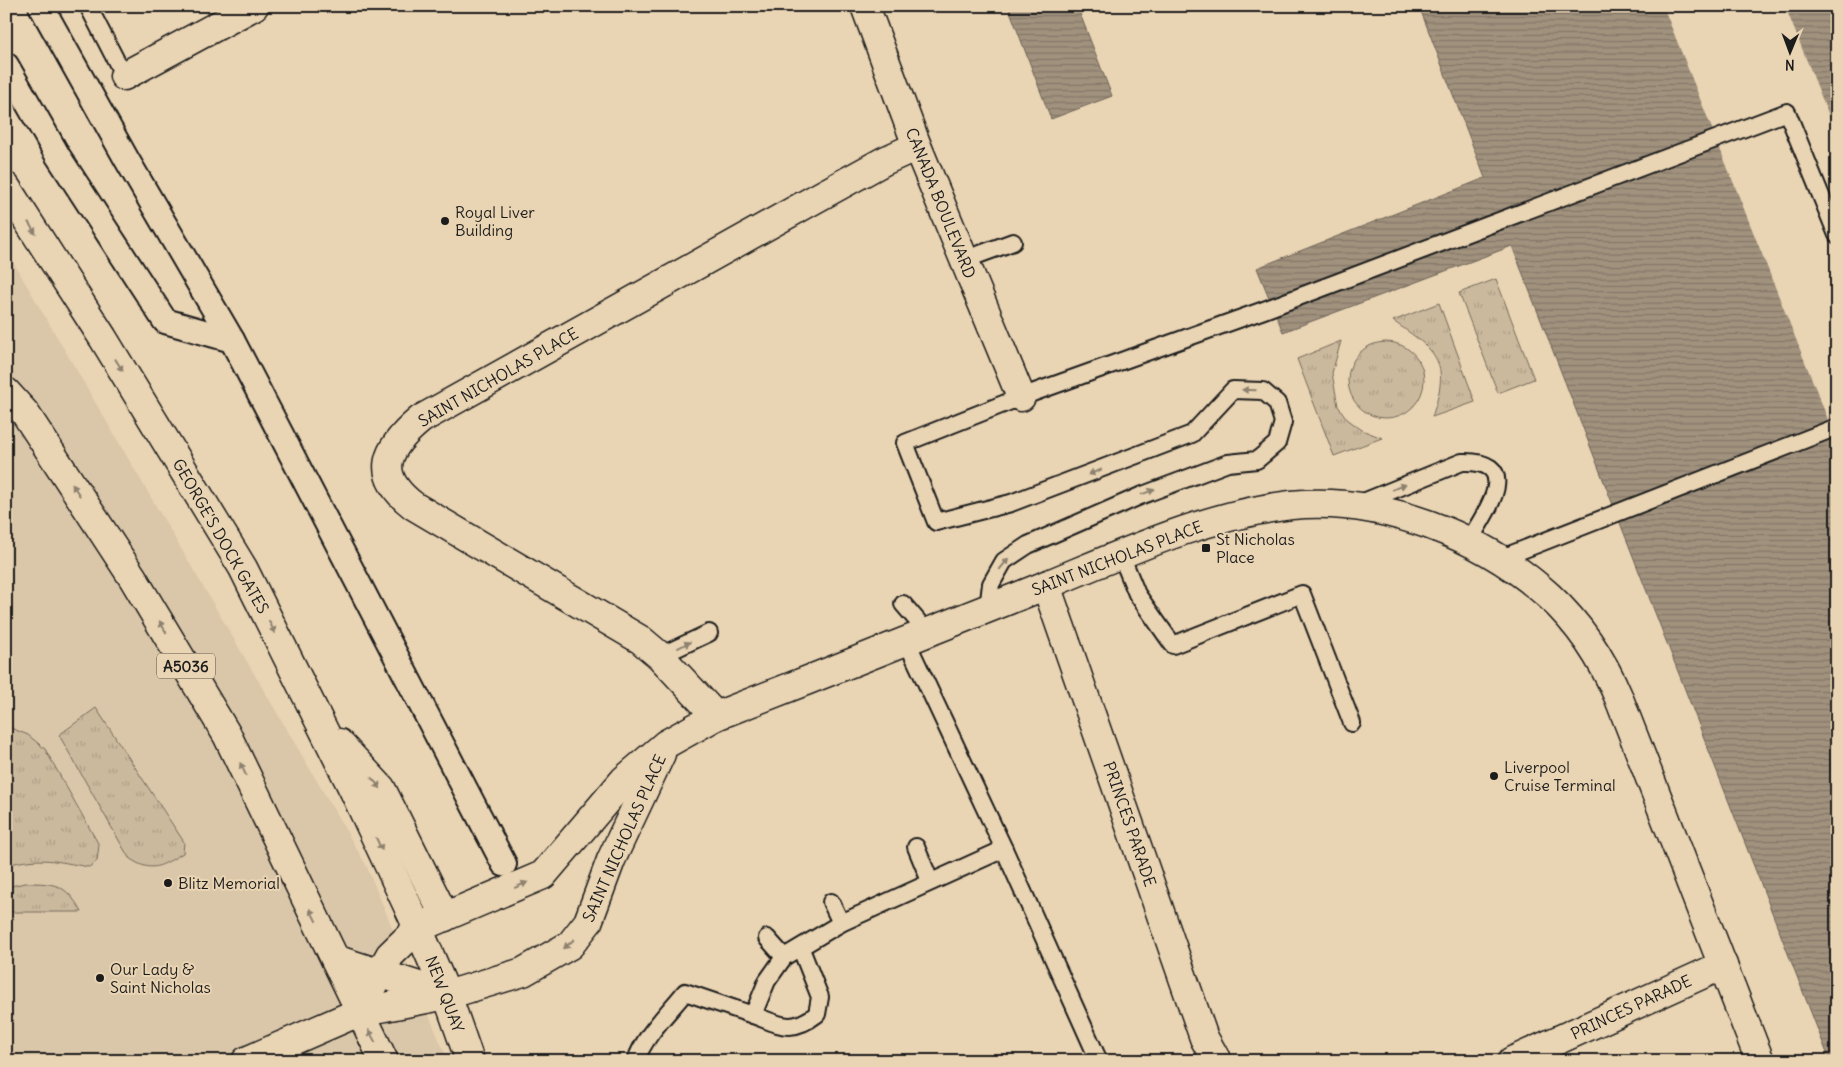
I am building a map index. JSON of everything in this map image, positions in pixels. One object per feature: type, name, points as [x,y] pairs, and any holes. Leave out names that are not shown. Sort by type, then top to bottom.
[{"type":"main road","points":[[124,76],[254,6]]},
{"type":"main road","name":"CANADA BOULEVARD","points":[[865,6],[917,146],[1021,397]]},
{"type":"main road","name":"SAINT NICHOLAS PLACE","points":[[716,716],[660,656],[641,640],[414,506],[400,495],[388,478],[388,460],[394,445],[421,419],[477,386],[884,161],[917,146]]},
{"type":"main road","name":"GEORGE'S DOCK GATES","points":[[6,187],[103,338],[243,568],[418,928]]},
{"type":"main road","name":"A5036","points":[[6,392],[25,413],[133,578],[227,735],[384,1061]]},
{"type":"main road","name":"SAINT NICHOLAS PLACE","points":[[359,1012],[390,955],[418,928],[543,875],[624,780],[666,744],[716,716],[1186,531],[1252,511],[1292,505],[1354,505],[1431,526],[1499,559],[1549,597],[1588,640],[1602,662],[1618,696],[1723,965]]},
{"type":"main road","name":"PRINCES PARADE","points":[[1046,585],[1204,1038],[1217,1061]]},
{"type":"main road","points":[[319,722],[381,788],[445,917]]},
{"type":"main road","name":"SAINT NICHOLAS PLACE","points":[[359,1012],[447,995],[523,972],[570,945],[588,922],[611,860],[666,744]]},
{"type":"main road","name":"NEW QUAY","points":[[418,928],[447,995],[470,1061]]},
{"type":"main road","points":[[335,959],[447,995]]},
{"type":"main road","points":[[1723,965],[1760,1061]]},
{"type":"main road","name":"PRINCES PARADE","points":[[1512,1061],[1723,965]]},
{"type":"main road","points":[[246,1061],[359,1012]]},
{"type":"street","points":[[41,6],[127,160],[232,340],[504,864]]},
{"type":"street","points":[[6,65],[58,156],[165,321],[232,340]]},
{"type":"lane","points":[[88,6],[124,76]]},
{"type":"lane","points":[[988,609],[991,584],[1004,561],[1028,545],[1140,496],[1210,469],[1228,463],[1257,460],[1277,443],[1283,422],[1277,403],[1263,391],[1233,390],[1192,434],[1012,504],[936,522],[905,443],[1021,397],[1264,310],[1787,112],[1837,235]]},
{"type":"lane","points":[[964,260],[1013,242]]},
{"type":"lane","points":[[1499,559],[1837,427]]},
{"type":"lane","points":[[1354,505],[1462,462],[1478,462],[1492,468],[1498,482],[1496,494],[1468,543]]},
{"type":"lane","points":[[1120,556],[1137,594],[1173,645],[1302,594],[1352,723]]},
{"type":"lane","points":[[903,604],[1004,849],[1099,1061]]},
{"type":"lane","points":[[660,656],[709,633]]},
{"type":"lane","points":[[916,847],[930,881]]},
{"type":"lane","points":[[752,1015],[767,981],[784,957],[801,949],[841,923],[1004,849]]},
{"type":"lane","points":[[831,902],[841,923]]},
{"type":"lane","points":[[767,938],[784,957]]},
{"type":"lane","points":[[636,1061],[638,1054],[660,1023],[685,992],[788,1027],[803,1024],[817,1014],[820,997],[801,949]]},
{"type":"shaded area","points":[[1008,6],[1077,6],[1112,96],[1051,119]]},
{"type":"shaded area","points":[[1419,6],[1837,6],[1837,1061],[1830,1061],[1512,246],[1283,332],[1257,268],[1485,178]]},
{"type":"shaded area","points":[[6,250],[366,865],[448,1061],[6,1061]]},
{"type":"green space","points":[[1496,279],[1534,379],[1498,393],[1459,293]]},
{"type":"green space","points":[[1439,303],[1475,402],[1432,417],[1440,383],[1440,370],[1436,360],[1421,341],[1393,321]]},
{"type":"green space","points":[[1341,341],[1332,373],[1338,406],[1347,419],[1362,430],[1382,438],[1334,456],[1297,359]]},
{"type":"green space","points":[[1386,342],[1400,345],[1413,353],[1421,366],[1424,380],[1421,394],[1413,407],[1400,415],[1386,418],[1372,415],[1359,407],[1351,394],[1348,380],[1351,366],[1359,353],[1372,345]]},
{"type":"green space","points":[[96,708],[184,842],[183,853],[169,862],[150,867],[129,858],[59,735]]},
{"type":"green space","points":[[6,726],[28,735],[45,749],[99,845],[97,861],[89,867],[57,861],[39,860],[6,865]]},
{"type":"green space","points":[[25,883],[59,887],[70,896],[82,912],[6,912],[6,887]]},
{"type":"pier","points":[[1663,6],[1785,6],[1837,136],[1837,442]]},
{"type":"place","name":"Royal Liver Building","points":[[445,221]]},
{"type":"place","name":"St Nicholas Place","points":[[1206,548]]},
{"type":"place","name":"Liverpool Cruise Terminal","points":[[1494,776]]},
{"type":"place","name":"Blitz Memorial","points":[[168,883]]},
{"type":"place","name":"Our Lady & Saint Nicholas","points":[[100,978]]}]
